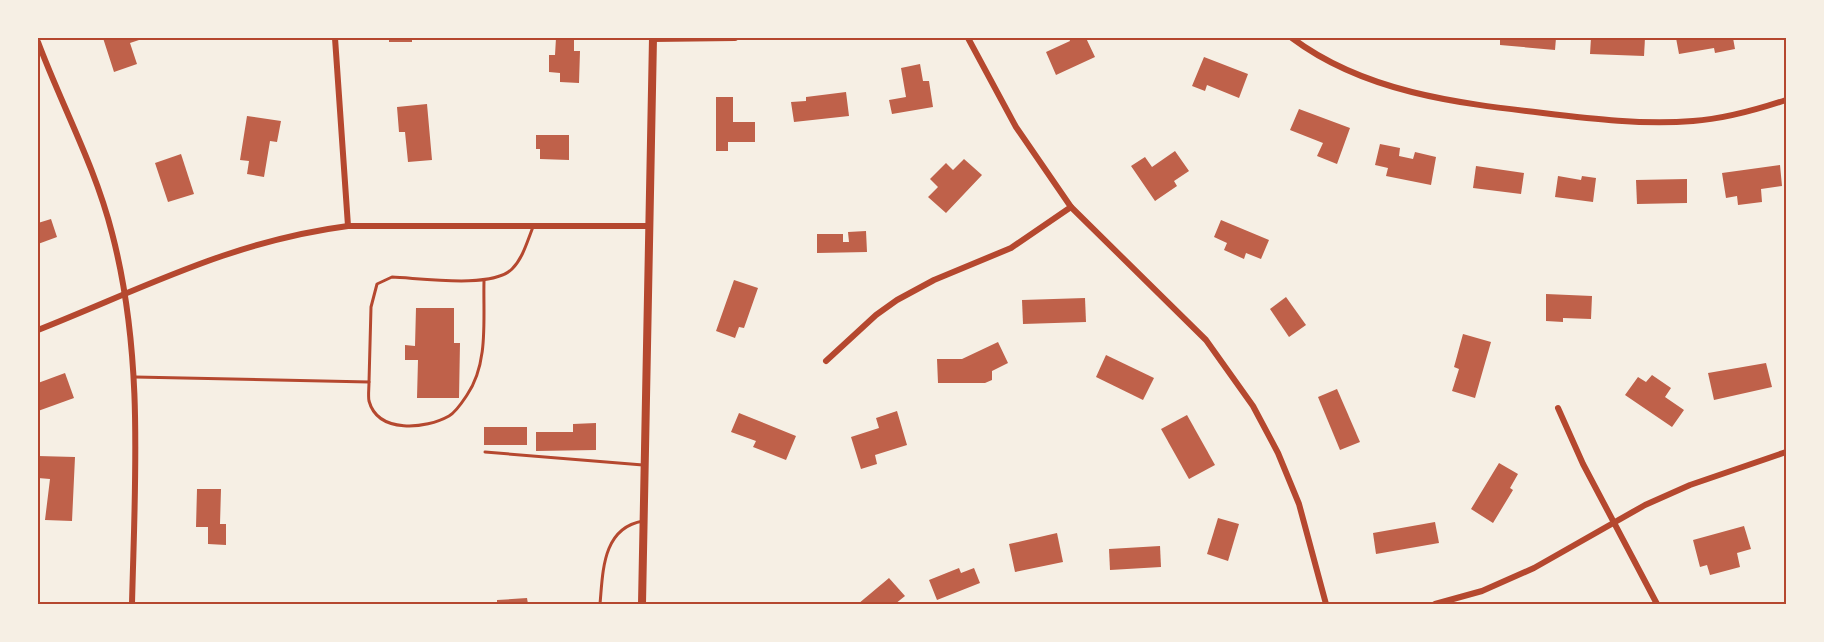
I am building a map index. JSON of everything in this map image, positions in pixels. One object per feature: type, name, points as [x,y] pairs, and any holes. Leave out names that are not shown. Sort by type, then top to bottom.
[{"type":"street","points":[[335,38],[348,226]]},
{"type":"street","points":[[642,604],[653,38],[735,38]]},
{"type":"street","points":[[968,38],[1016,127],[1071,207],[1206,340],[1253,406],[1278,453],[1299,504],[1326,604]]},
{"type":"street","points":[[1292,38],[1363,76],[1426,97],[1457,103],[1598,120],[1663,123],[1726,117],[1786,100]]},
{"type":"street","points":[[38,42],[98,188],[126,292],[135,377],[132,604]]},
{"type":"street","points":[[826,361],[876,315],[897,300],[934,280],[1011,248],[1071,207]]},
{"type":"street","points":[[38,330],[126,292],[257,243],[348,226],[650,226]]},
{"type":"street","points":[[1558,408],[1583,464],[1657,604]]},
{"type":"street","points":[[1434,604],[1482,591],[1534,568],[1615,522],[1690,485],[1786,452]]},
{"type":"lane","points":[[484,281],[484,332],[478,373],[468,394],[451,415],[431,423],[398,427],[379,417],[369,401],[371,307],[377,284],[392,277],[484,281],[510,271],[522,255],[533,226]]},
{"type":"lane","points":[[135,377],[369,382]]},
{"type":"lane","points":[[485,452],[645,465]]},
{"type":"lane","points":[[600,604],[606,551],[613,539],[644,521]]},
{"type":"building","points":[[103,38],[145,38],[130,43],[137,64],[114,72]]},
{"type":"building","points":[[234,38],[263,38],[263,39],[234,40]]},
{"type":"building","points":[[389,38],[412,38],[412,42],[389,42]]},
{"type":"building","points":[[556,38],[574,38],[574,51],[580,51],[579,83],[560,82],[560,73],[549,72],[549,55],[555,55]]},
{"type":"building","points":[[1069,38],[1086,38],[1095,57],[1056,75],[1046,52],[1070,41]]},
{"type":"building","points":[[1500,38],[1556,38],[1555,50],[1500,45]]},
{"type":"building","points":[[1591,38],[1645,38],[1644,56],[1590,54]]},
{"type":"building","points":[[1676,38],[1733,38],[1735,49],[1715,53],[1714,48],[1679,54]]},
{"type":"building","points":[[1204,57],[1248,74],[1239,98],[1207,85],[1205,91],[1192,86]]},
{"type":"building","points":[[920,64],[923,81],[929,81],[933,107],[892,114],[889,100],[906,97],[901,68]]},
{"type":"building","points":[[846,92],[849,116],[794,122],[791,102],[806,101],[806,97]]},
{"type":"building","points":[[716,97],[733,97],[733,122],[755,122],[755,142],[728,142],[728,151],[716,151]]},
{"type":"building","points":[[427,104],[432,160],[408,162],[405,132],[399,132],[397,107]]},
{"type":"building","points":[[1299,109],[1350,128],[1337,164],[1317,156],[1323,143],[1290,130]]},
{"type":"building","points":[[247,116],[281,121],[277,142],[270,141],[264,177],[247,174],[249,161],[240,160]]},
{"type":"building","points":[[536,135],[569,135],[569,160],[540,159],[540,149],[536,149]]},
{"type":"building","points":[[1380,144],[1400,148],[1399,156],[1413,159],[1415,152],[1436,157],[1431,185],[1386,176],[1388,168],[1375,165]]},
{"type":"building","points":[[1175,151],[1189,171],[1174,181],[1177,186],[1155,201],[1131,166],[1145,157],[1152,167]]},
{"type":"building","points":[[181,154],[194,194],[168,202],[155,163]]},
{"type":"building","points":[[964,159],[982,175],[946,213],[928,197],[938,187],[930,179],[946,163],[953,170]]},
{"type":"building","points":[[1780,165],[1782,186],[1761,189],[1762,202],[1738,205],[1737,196],[1726,198],[1722,173]]},
{"type":"building","points":[[1476,166],[1524,173],[1521,194],[1473,188]]},
{"type":"building","points":[[1558,176],[1581,180],[1582,176],[1596,178],[1593,202],[1555,197]]},
{"type":"building","points":[[1687,179],[1687,203],[1637,204],[1636,180]]},
{"type":"building","points":[[51,219],[57,237],[38,244],[38,223]]},
{"type":"building","points":[[1221,220],[1269,240],[1261,259],[1246,253],[1244,259],[1224,250],[1227,243],[1214,237]]},
{"type":"building","points":[[866,231],[867,252],[817,253],[817,234],[843,234],[843,242],[849,242],[848,232]]},
{"type":"building","points":[[734,280],[758,288],[744,328],[739,327],[735,338],[716,331]]},
{"type":"building","points":[[1546,294],[1592,296],[1591,319],[1563,318],[1563,322],[1546,321]]},
{"type":"building","points":[[1286,297],[1306,325],[1289,337],[1270,309]]},
{"type":"building","points":[[1085,298],[1086,322],[1023,324],[1022,300]]},
{"type":"building","points":[[416,308],[454,308],[454,343],[460,343],[459,398],[417,398],[418,360],[405,360],[405,345],[415,346]]},
{"type":"building","points":[[1463,334],[1491,342],[1475,398],[1452,391],[1459,369],[1454,367]]},
{"type":"building","points":[[998,342],[1008,363],[992,371],[992,380],[985,383],[938,383],[937,359],[962,359]]},
{"type":"building","points":[[1106,355],[1154,378],[1143,400],[1096,377]]},
{"type":"building","points":[[1766,363],[1772,387],[1714,400],[1708,373]]},
{"type":"building","points":[[65,373],[74,398],[38,411],[38,383]]},
{"type":"building","points":[[1652,375],[1671,388],[1665,397],[1684,410],[1672,427],[1625,395],[1638,377],[1646,382]]},
{"type":"building","points":[[1337,389],[1360,442],[1340,450],[1318,397]]},
{"type":"building","points":[[897,411],[907,445],[875,455],[877,464],[861,469],[851,437],[879,428],[876,418]]},
{"type":"building","points":[[739,413],[796,436],[786,460],[753,447],[756,441],[731,432]]},
{"type":"building","points":[[1187,415],[1215,465],[1189,479],[1161,429]]},
{"type":"building","points":[[596,423],[596,450],[536,451],[536,432],[573,432],[573,424]]},
{"type":"building","points":[[484,427],[527,427],[527,445],[484,445]]},
{"type":"building","points":[[38,456],[75,457],[72,521],[45,520],[50,479],[38,478]]},
{"type":"building","points":[[1499,463],[1518,474],[1510,488],[1513,490],[1493,523],[1471,509]]},
{"type":"building","points":[[197,489],[221,489],[220,524],[226,524],[226,545],[208,544],[208,527],[196,527]]},
{"type":"building","points":[[1218,518],[1239,524],[1228,561],[1207,554]]},
{"type":"building","points":[[1435,522],[1439,543],[1376,554],[1373,533]]},
{"type":"building","points":[[1744,526],[1751,549],[1737,553],[1740,567],[1710,575],[1707,565],[1700,567],[1693,540]]},
{"type":"building","points":[[1057,533],[1063,562],[1015,572],[1009,544]]},
{"type":"building","points":[[1160,546],[1161,567],[1110,570],[1109,549]]},
{"type":"building","points":[[959,568],[961,573],[974,568],[980,583],[937,600],[929,580]]},
{"type":"building","points":[[889,578],[905,596],[895,604],[858,604]]},
{"type":"building","points":[[527,598],[528,604],[497,604],[497,600]]}]
